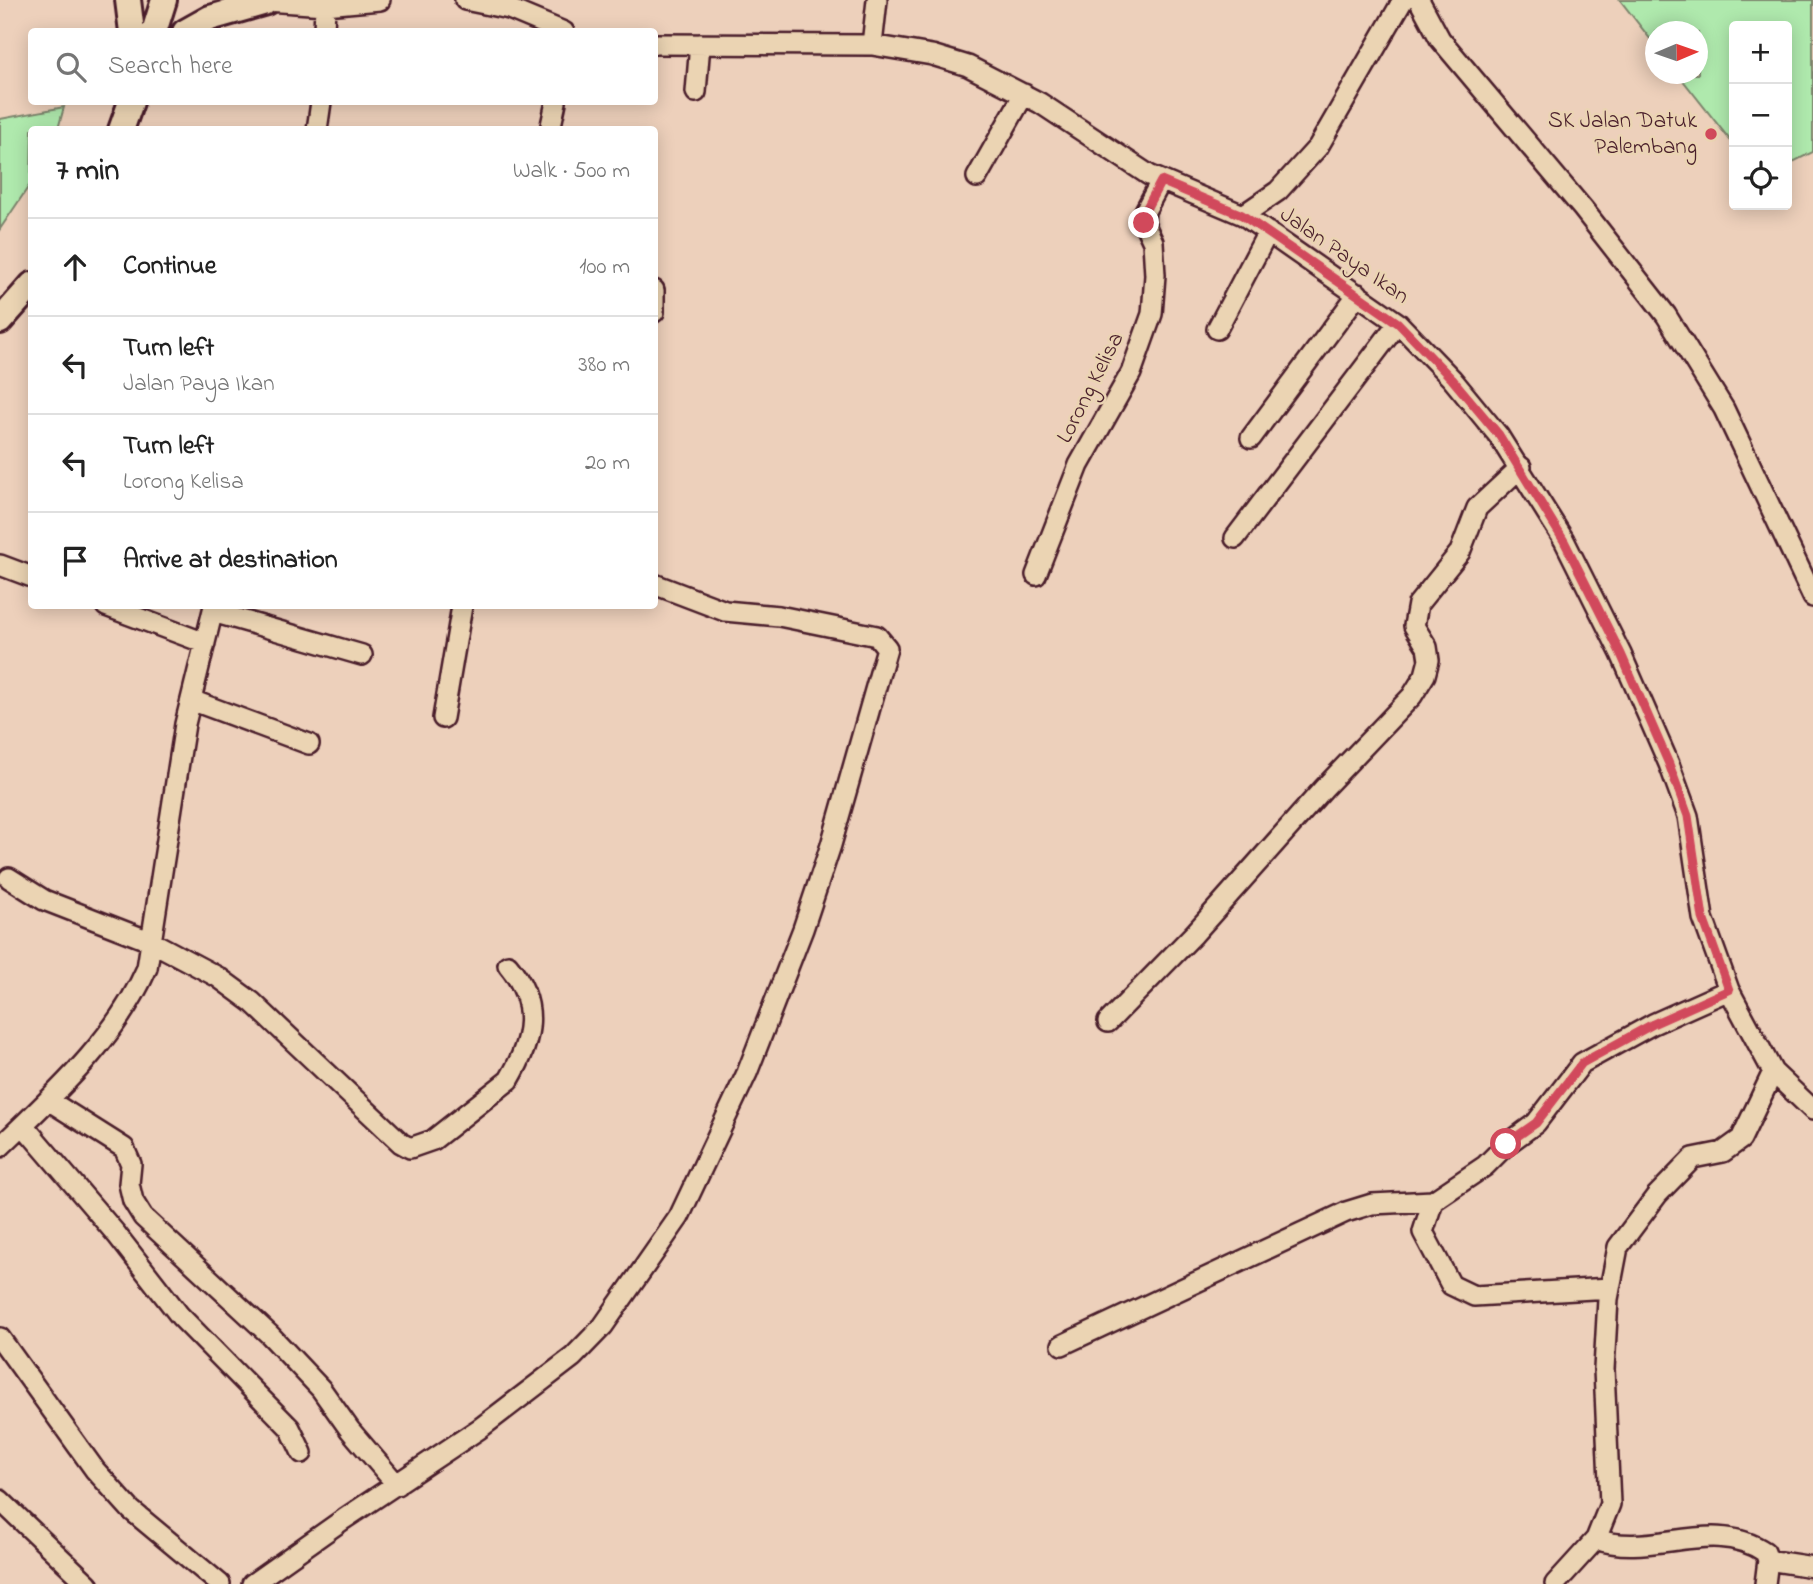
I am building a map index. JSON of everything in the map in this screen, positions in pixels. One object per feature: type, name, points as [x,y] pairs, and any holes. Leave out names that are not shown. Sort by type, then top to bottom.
[{"type":"main road","points":[[128,0],[132,28]]},
{"type":"main road","points":[[155,28],[164,0]]},
{"type":"main road","points":[[192,28],[211,18],[258,1]]},
{"type":"main road","points":[[110,126],[116,105]]},
{"type":"main road","points":[[122,126],[130,105]]},
{"type":"main road","points":[[0,321],[28,290]]},
{"type":"street","points":[[258,1],[325,5],[380,0]]},
{"type":"street","points":[[465,0],[509,9],[554,28]]},
{"type":"street","points":[[872,45],[877,0]]},
{"type":"street","points":[[1242,215],[1278,191],[1318,147],[1403,0]]},
{"type":"street","points":[[1419,0],[1440,39],[1583,209],[1666,315],[1724,409],[1813,597]]},
{"type":"street","points":[[324,28],[325,5]]},
{"type":"street","name":"Jalan Paya Ikan","points":[[658,44],[872,45],[932,55],[968,66],[1024,94],[1116,155],[1161,181],[1242,215],[1398,323],[1475,405],[1521,467],[1564,541],[1621,654],[1669,764],[1688,816],[1703,918],[1729,990],[1773,1072],[1813,1110]]},
{"type":"street","points":[[696,92],[700,44]]},
{"type":"street","points":[[977,177],[1024,94]]},
{"type":"street","points":[[318,126],[321,105]]},
{"type":"street","points":[[551,126],[555,105]]},
{"type":"street","name":"Lorong Kelisa","points":[[1036,575],[1080,465],[1131,373],[1153,314],[1154,253],[1144,223],[1145,211],[1161,181]]},
{"type":"street","points":[[1217,328],[1268,232]]},
{"type":"street","points":[[1251,438],[1358,294]]},
{"type":"street","points":[[1235,538],[1398,323]]},
{"type":"street","points":[[1108,1022],[1194,934],[1324,788],[1412,696],[1425,675],[1429,660],[1427,647],[1414,626],[1418,604],[1460,552],[1477,508],[1521,467]]},
{"type":"street","points":[[0,565],[28,576]]},
{"type":"street","points":[[252,1584],[479,1429],[573,1357],[603,1326],[679,1217],[747,1073],[803,929],[886,659],[887,648],[877,636],[779,616],[725,611],[658,586]]},
{"type":"street","points":[[115,609],[205,643]]},
{"type":"street","points":[[0,1147],[48,1100],[105,1037],[132,1000],[147,968],[191,700],[214,609],[362,654]]},
{"type":"street","points":[[443,718],[462,609]]},
{"type":"street","points":[[191,700],[309,744]]},
{"type":"street","points":[[9,878],[44,900],[152,942],[218,977],[252,1002],[401,1143],[411,1148],[433,1140],[509,1080],[517,1067],[531,1014],[528,996],[520,979],[508,965]]},
{"type":"street","points":[[1062,1345],[1346,1212],[1372,1204],[1433,1201],[1485,1166],[1506,1144],[1536,1123],[1582,1063],[1653,1024],[1729,990]]},
{"type":"street","points":[[1555,1584],[1595,1539],[1610,1504],[1604,1368],[1610,1288],[1618,1247],[1657,1195],[1693,1158],[1723,1152],[1741,1139],[1773,1072]]},
{"type":"street","points":[[48,1100],[124,1148],[131,1164],[129,1184],[133,1201],[143,1217],[279,1344],[321,1389],[350,1430],[397,1485]]},
{"type":"street","points":[[23,1125],[117,1235],[180,1316],[290,1428],[303,1453]]},
{"type":"street","points":[[1433,1201],[1423,1232],[1451,1285],[1474,1296],[1610,1288]]},
{"type":"street","points":[[0,1338],[95,1470],[131,1510],[220,1584]]},
{"type":"street","points":[[0,1500],[88,1584]]},
{"type":"street","points":[[1595,1539],[1624,1546],[1726,1536],[1756,1545],[1765,1552],[1768,1560],[1765,1584]]},
{"type":"street","points":[[1768,1560],[1813,1567]]},
{"type":"green space","points":[[1620,0],[1813,0],[1813,152],[1792,162],[1792,21],[1729,21],[1729,139],[1686,84],[1708,84],[1708,21],[1645,21],[1645,32]]},
{"type":"green space","points":[[64,107],[59,126],[28,126],[28,187],[0,229],[0,119]]},
{"type":"place","name":"SK Jalan Datuk Palembang","points":[[1711,134]]},
{"type":"route","points":[[1144,223],[1145,211],[1161,181],[1242,215],[1294,248],[1398,323],[1429,352],[1499,435],[1544,506],[1621,654],[1669,764],[1688,816],[1703,918],[1729,990],[1653,1024],[1582,1063],[1536,1123],[1506,1144]]}]
